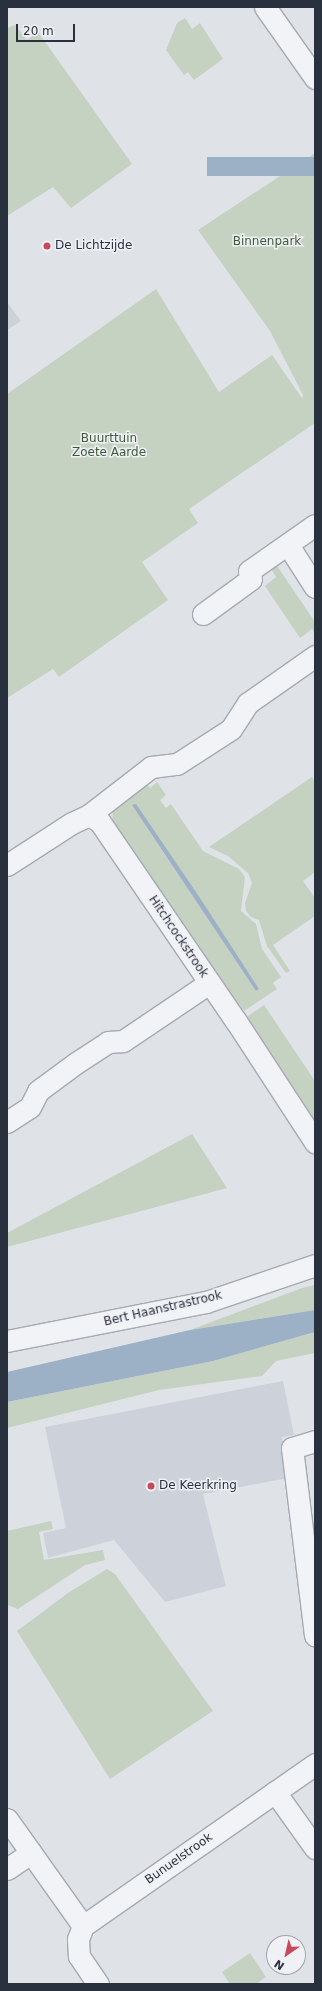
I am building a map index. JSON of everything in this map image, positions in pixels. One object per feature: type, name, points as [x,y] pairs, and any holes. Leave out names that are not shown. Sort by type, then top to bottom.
[{"type":"street","points":[[265,7],[315,78]]},
{"type":"street","points":[[204,614],[251,579],[249,571],[288,545],[315,524]]},
{"type":"street","points":[[288,545],[315,586]]},
{"type":"street","points":[[7,866],[72,823],[89,815],[151,768],[177,764],[231,729],[248,703],[315,656]]},
{"type":"street","name":"Hitchcockstrook","points":[[89,815],[100,822],[315,1142]]},
{"type":"street","points":[[7,1122],[30,1107],[38,1091],[76,1063],[108,1042],[123,1041],[209,983]]},
{"type":"street","name":"Bert Haanstrastrook","points":[[7,1341],[206,1302],[315,1264]]},
{"type":"street","points":[[315,1441],[292,1448],[315,1636]]},
{"type":"street","name":"Bunuelstrook","points":[[82,1926],[315,1764]]},
{"type":"street","points":[[275,1792],[315,1848]]},
{"type":"street","points":[[7,1819],[30,1854],[82,1926],[78,1939],[79,1956],[98,1984]]},
{"type":"street","points":[[7,1869],[30,1854]]},
{"type":"shaded area","points":[[7,302],[21,321],[7,330]]},
{"type":"shaded area","name":"De Keerkring","points":[[283,1381],[294,1435],[282,1437],[288,1478],[203,1494],[226,1586],[165,1602],[114,1540],[48,1558],[43,1533],[66,1528],[45,1427]]},
{"type":"green space","points":[[185,18],[192,29],[200,23],[223,59],[194,80],[188,72],[184,75],[166,50],[177,23]]},
{"type":"green space","points":[[15,25],[27,40],[38,32],[132,164],[71,208],[53,187],[7,216],[7,28]]},
{"type":"green space","name":"Buurttuin Zoete Aarde","points":[[315,153],[315,423],[189,509],[198,523],[142,562],[168,600],[59,677],[53,669],[7,698],[7,394],[156,289],[219,392],[272,355],[302,398],[303,395],[270,331],[198,230]]},
{"type":"green space","points":[[275,563],[315,622],[314,632],[312,629],[300,638],[265,586],[276,577],[270,567]]},
{"type":"green space","points":[[312,777],[315,781],[315,872],[303,881],[315,898],[315,916],[273,945],[290,971],[286,973],[267,946],[259,920],[251,917],[246,911],[245,903],[252,883],[248,873],[228,856],[209,847]]},
{"type":"green space","points":[[146,782],[150,788],[157,782],[166,795],[160,800],[166,808],[171,804],[203,851],[239,869],[245,877],[241,911],[256,924],[262,949],[281,977],[273,983],[277,989],[244,1011],[239,1004],[235,1006],[112,825],[113,808]],"holes":[[[132,805],[259,989],[256,991]]]},
{"type":"green space","points":[[264,1005],[315,1081],[315,1124],[244,1019]]},
{"type":"green space","points":[[192,1134],[227,1188],[7,1247],[7,1233]]},
{"type":"green space","points":[[315,1285],[315,1310],[190,1330],[302,1288]]},
{"type":"green space","points":[[315,1332],[315,1353],[276,1361],[262,1376],[159,1390],[7,1428],[7,1402],[213,1361]]},
{"type":"green space","points":[[51,1521],[53,1529],[39,1532],[44,1560],[103,1550],[105,1560],[85,1565],[18,1609],[7,1605],[7,1531]]},
{"type":"green space","points":[[107,1569],[115,1574],[213,1711],[110,1779],[17,1631],[68,1593]]},
{"type":"green space","points":[[250,1953],[266,1977],[256,1984],[230,1984],[222,1972]]},
{"type":"water","points":[[207,157],[315,157],[315,176],[207,176]]},
{"type":"water","points":[[136,804],[198,895],[259,989],[256,991],[132,805]]},
{"type":"water","points":[[315,1310],[315,1332],[213,1361],[7,1402],[7,1372],[190,1330]]},
{"type":"place","name":"De Lichtzijde","points":[[47,246]]},
{"type":"place","name":"De Keerkring","points":[[151,1486]]},
{"type":"park label","name":"Binnenpark","points":[[267,242]]}]
